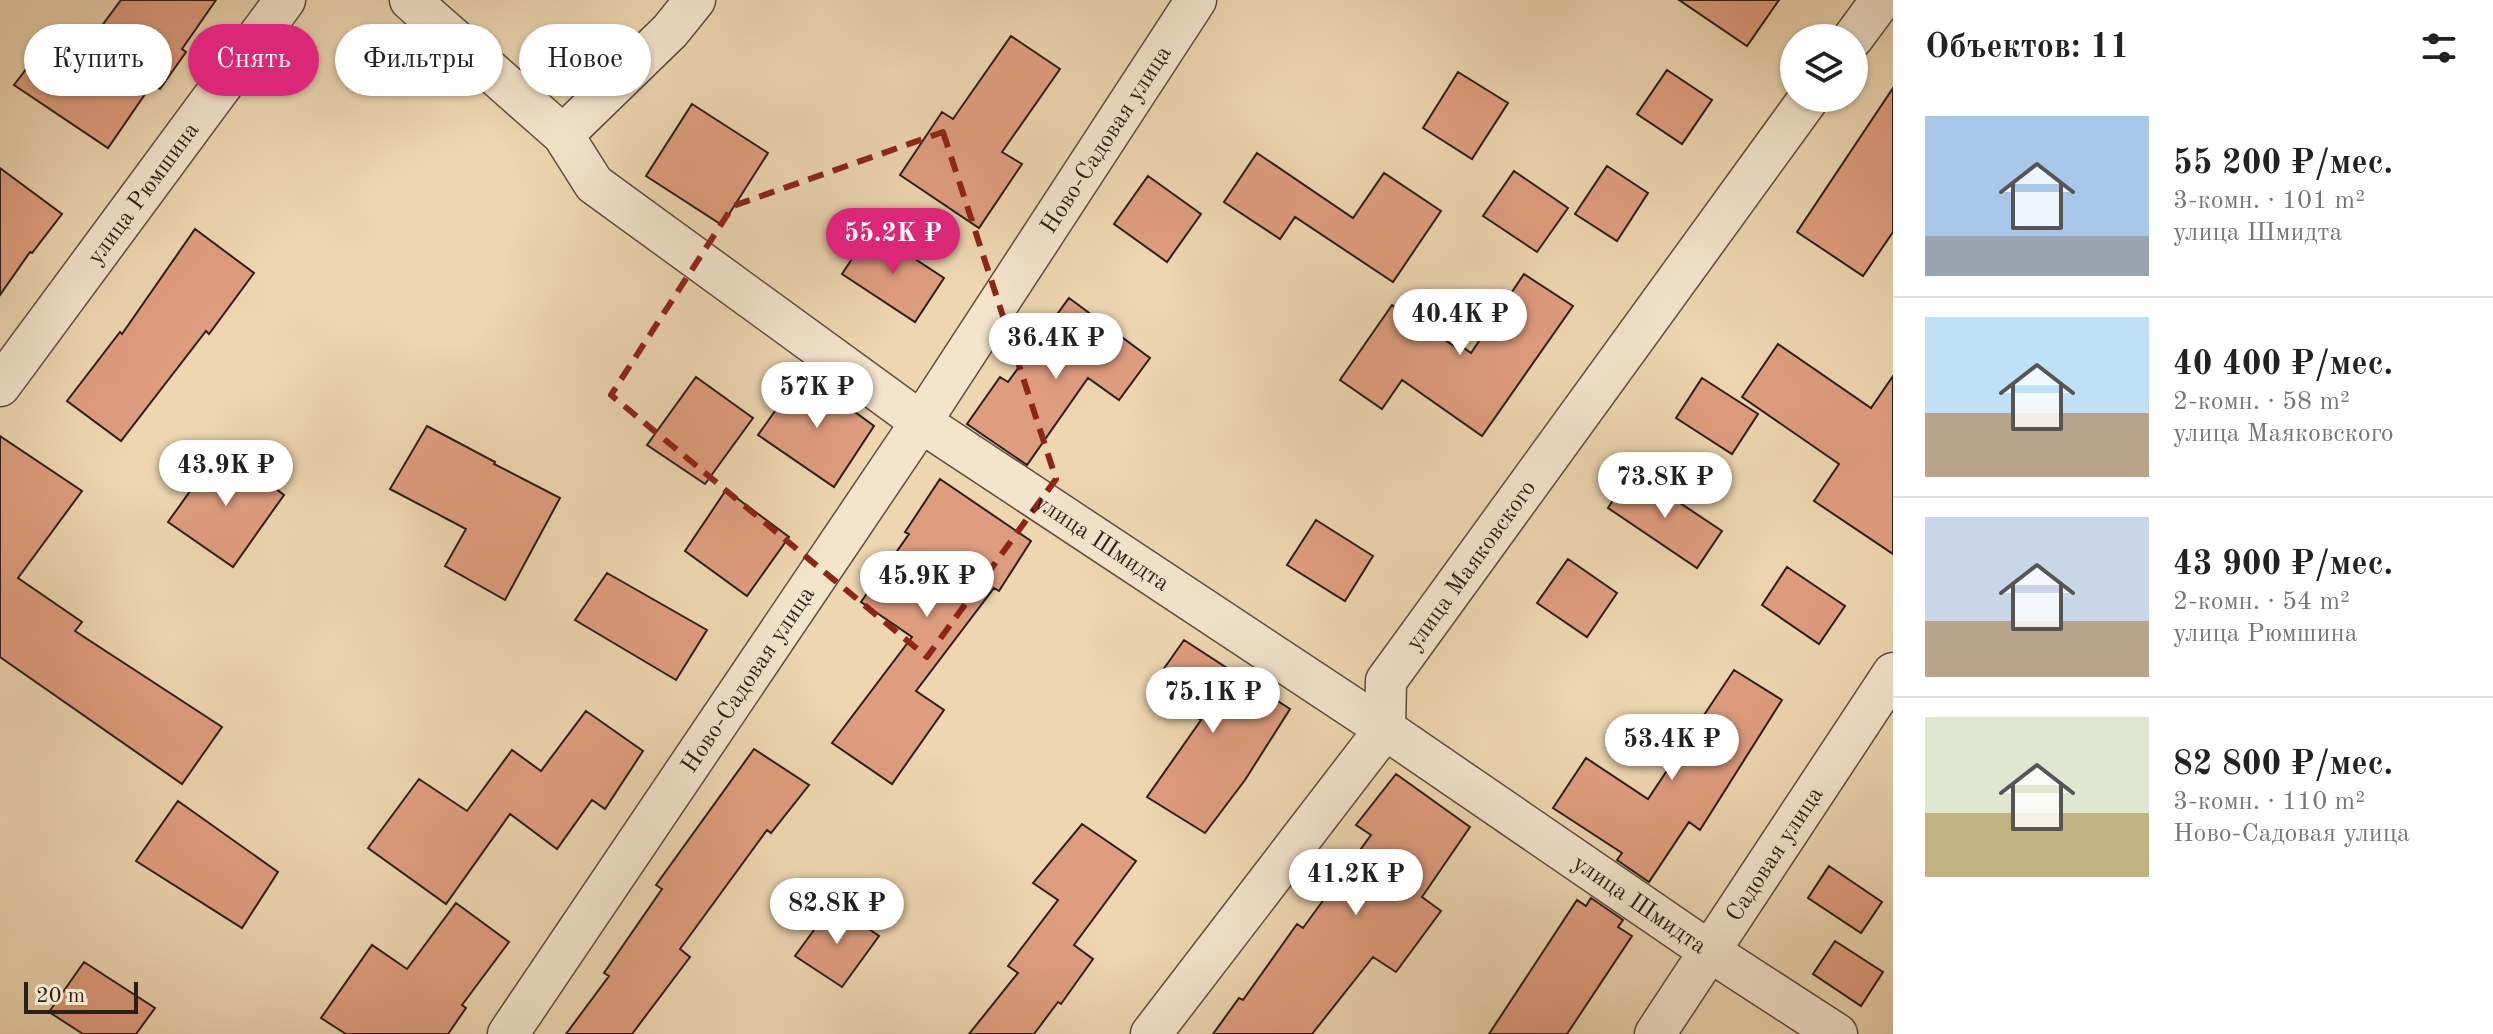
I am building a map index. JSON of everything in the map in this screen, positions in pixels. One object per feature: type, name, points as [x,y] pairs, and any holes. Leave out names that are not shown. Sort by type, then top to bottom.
[{"type":"street","name":"улица Рюмшина","points":[[0,386],[285,0]]},
{"type":"street","name":"улица Шмидта","points":[[410,0],[563,135],[594,184],[921,422],[1385,729],[1709,951],[1837,1034]]},
{"type":"street","points":[[563,135],[670,31],[695,0]]},
{"type":"street","name":"Ново-Садовая улица","points":[[508,1034],[921,422],[1196,0]]},
{"type":"street","points":[[1863,24],[1881,0]]},
{"type":"street","name":"улица Маяковского","points":[[1385,729],[1386,681],[1799,112]]},
{"type":"street","name":"Садовая улица","points":[[1655,1034],[1893,673]]},
{"type":"street","points":[[1151,1034],[1385,729]]},
{"type":"highlighted area","points":[[943,132],[1056,479],[927,657],[611,395],[733,206]]},
{"type":"building","points":[[121,0],[216,0],[199,24],[188,24],[188,40],[182,49],[186,52],[172,72],[172,24],[103,24]]},
{"type":"building","points":[[1679,0],[1779,0],[1747,46]]},
{"type":"building","points":[[1011,36],[1060,69],[1002,152],[1022,164],[979,228],[900,175],[942,112],[953,119]]},
{"type":"building","points":[[1667,70],[1712,100],[1682,144],[1637,114]]},
{"type":"building","points":[[24,72],[24,92],[14,85]]},
{"type":"building","points":[[1458,72],[1508,103],[1472,159],[1423,128]]},
{"type":"building","points":[[1893,88],[1893,232],[1863,276],[1797,232]]},
{"type":"building","points":[[30,96],[144,96],[108,148]]},
{"type":"building","points":[[692,104],[768,153],[722,225],[646,176]]},
{"type":"building","points":[[1257,153],[1353,218],[1384,173],[1441,211],[1393,282],[1295,217],[1280,239],[1224,202]]},
{"type":"building","points":[[1607,166],[1648,193],[1617,241],[1575,214]]},
{"type":"building","points":[[0,168],[62,214],[0,295]]},
{"type":"building","points":[[1514,171],[1568,208],[1537,252],[1483,216]]},
{"type":"building","points":[[1148,176],[1201,214],[1167,262],[1114,224]]},
{"type":"building","points":[[195,229],[254,273],[209,334],[206,331],[121,441],[67,401],[120,332],[122,334]]},
{"type":"building","points":[[871,230],[944,278],[915,322],[842,274]]},
{"type":"building","points":[[1524,274],[1573,306],[1482,436],[1402,380],[1382,409],[1340,380],[1392,305],[1457,348],[1460,345],[1471,353]]},
{"type":"building","points":[[1069,298],[1150,358],[1119,400],[1088,378],[1027,465],[967,424],[1000,377],[1008,382]]},
{"type":"building","points":[[1778,344],[1871,408],[1893,376],[1893,554],[1814,501],[1839,464],[1742,397]]},
{"type":"building","points":[[802,373],[874,426],[834,487],[758,435]]},
{"type":"building","points":[[696,377],[753,418],[705,484],[647,445]]},
{"type":"building","points":[[1702,378],[1758,414],[1732,454],[1676,418]]},
{"type":"building","points":[[427,426],[560,498],[505,600],[445,566],[466,529],[390,489]]},
{"type":"building","points":[[0,436],[82,491],[18,578],[82,622],[75,631],[222,727],[182,784],[0,657]]},
{"type":"building","points":[[221,448],[284,495],[233,567],[168,522]]},
{"type":"building","points":[[1632,471],[1722,531],[1697,568],[1608,508]]},
{"type":"building","points":[[940,479],[1031,541],[999,591],[994,588],[916,691],[944,710],[892,784],[832,743],[912,637],[861,602],[909,534],[905,532]]},
{"type":"building","points":[[726,490],[789,537],[747,596],[685,551]]},
{"type":"building","points":[[1316,520],[1373,556],[1345,601],[1287,565]]},
{"type":"building","points":[[1568,559],[1617,593],[1587,637],[1537,603]]},
{"type":"building","points":[[1787,567],[1845,606],[1819,644],[1762,605]]},
{"type":"building","points":[[607,573],[707,630],[676,680],[575,620]]},
{"type":"building","points":[[1184,640],[1290,709],[1245,780],[1205,833],[1147,797],[1201,720],[1151,687]]},
{"type":"building","points":[[1734,670],[1782,700],[1700,830],[1689,822],[1649,882],[1617,860],[1622,853],[1553,808],[1586,758],[1648,799]]},
{"type":"building","points":[[586,711],[643,751],[605,809],[592,800],[557,849],[510,814],[446,904],[368,848],[419,779],[467,811],[512,750],[541,771]]},
{"type":"building","points":[[754,749],[809,785],[771,833],[767,830],[680,949],[690,957],[632,1034],[566,1034],[609,976],[604,973],[662,889],[656,885]]},
{"type":"building","points":[[1396,774],[1470,827],[1422,897],[1441,911],[1396,972],[1373,957],[1312,1034],[1213,1034],[1239,998],[1243,1000],[1297,924],[1303,928],[1371,835],[1356,825]]},
{"type":"building","points":[[178,801],[278,872],[242,928],[136,861]]},
{"type":"building","points":[[1082,824],[1136,861],[1074,945],[1093,959],[1061,1004],[1058,1002],[1034,1034],[969,1034],[1018,973],[1008,966],[1058,900],[1033,883]]},
{"type":"building","points":[[1829,866],[1882,902],[1861,933],[1808,898]]},
{"type":"building","points":[[1591,898],[1623,920],[1618,927],[1632,936],[1567,1034],[1489,1034],[1577,900],[1586,906]]},
{"type":"building","points":[[456,903],[509,942],[462,1005],[466,1008],[448,1034],[346,1034],[321,1018],[372,945],[407,969]]},
{"type":"building","points":[[833,904],[879,936],[842,987],[795,956]]},
{"type":"building","points":[[1835,941],[1883,972],[1861,1006],[1813,974]]},
{"type":"building","points":[[84,962],[155,1008],[136,1034],[83,1034],[49,1012]]}]
